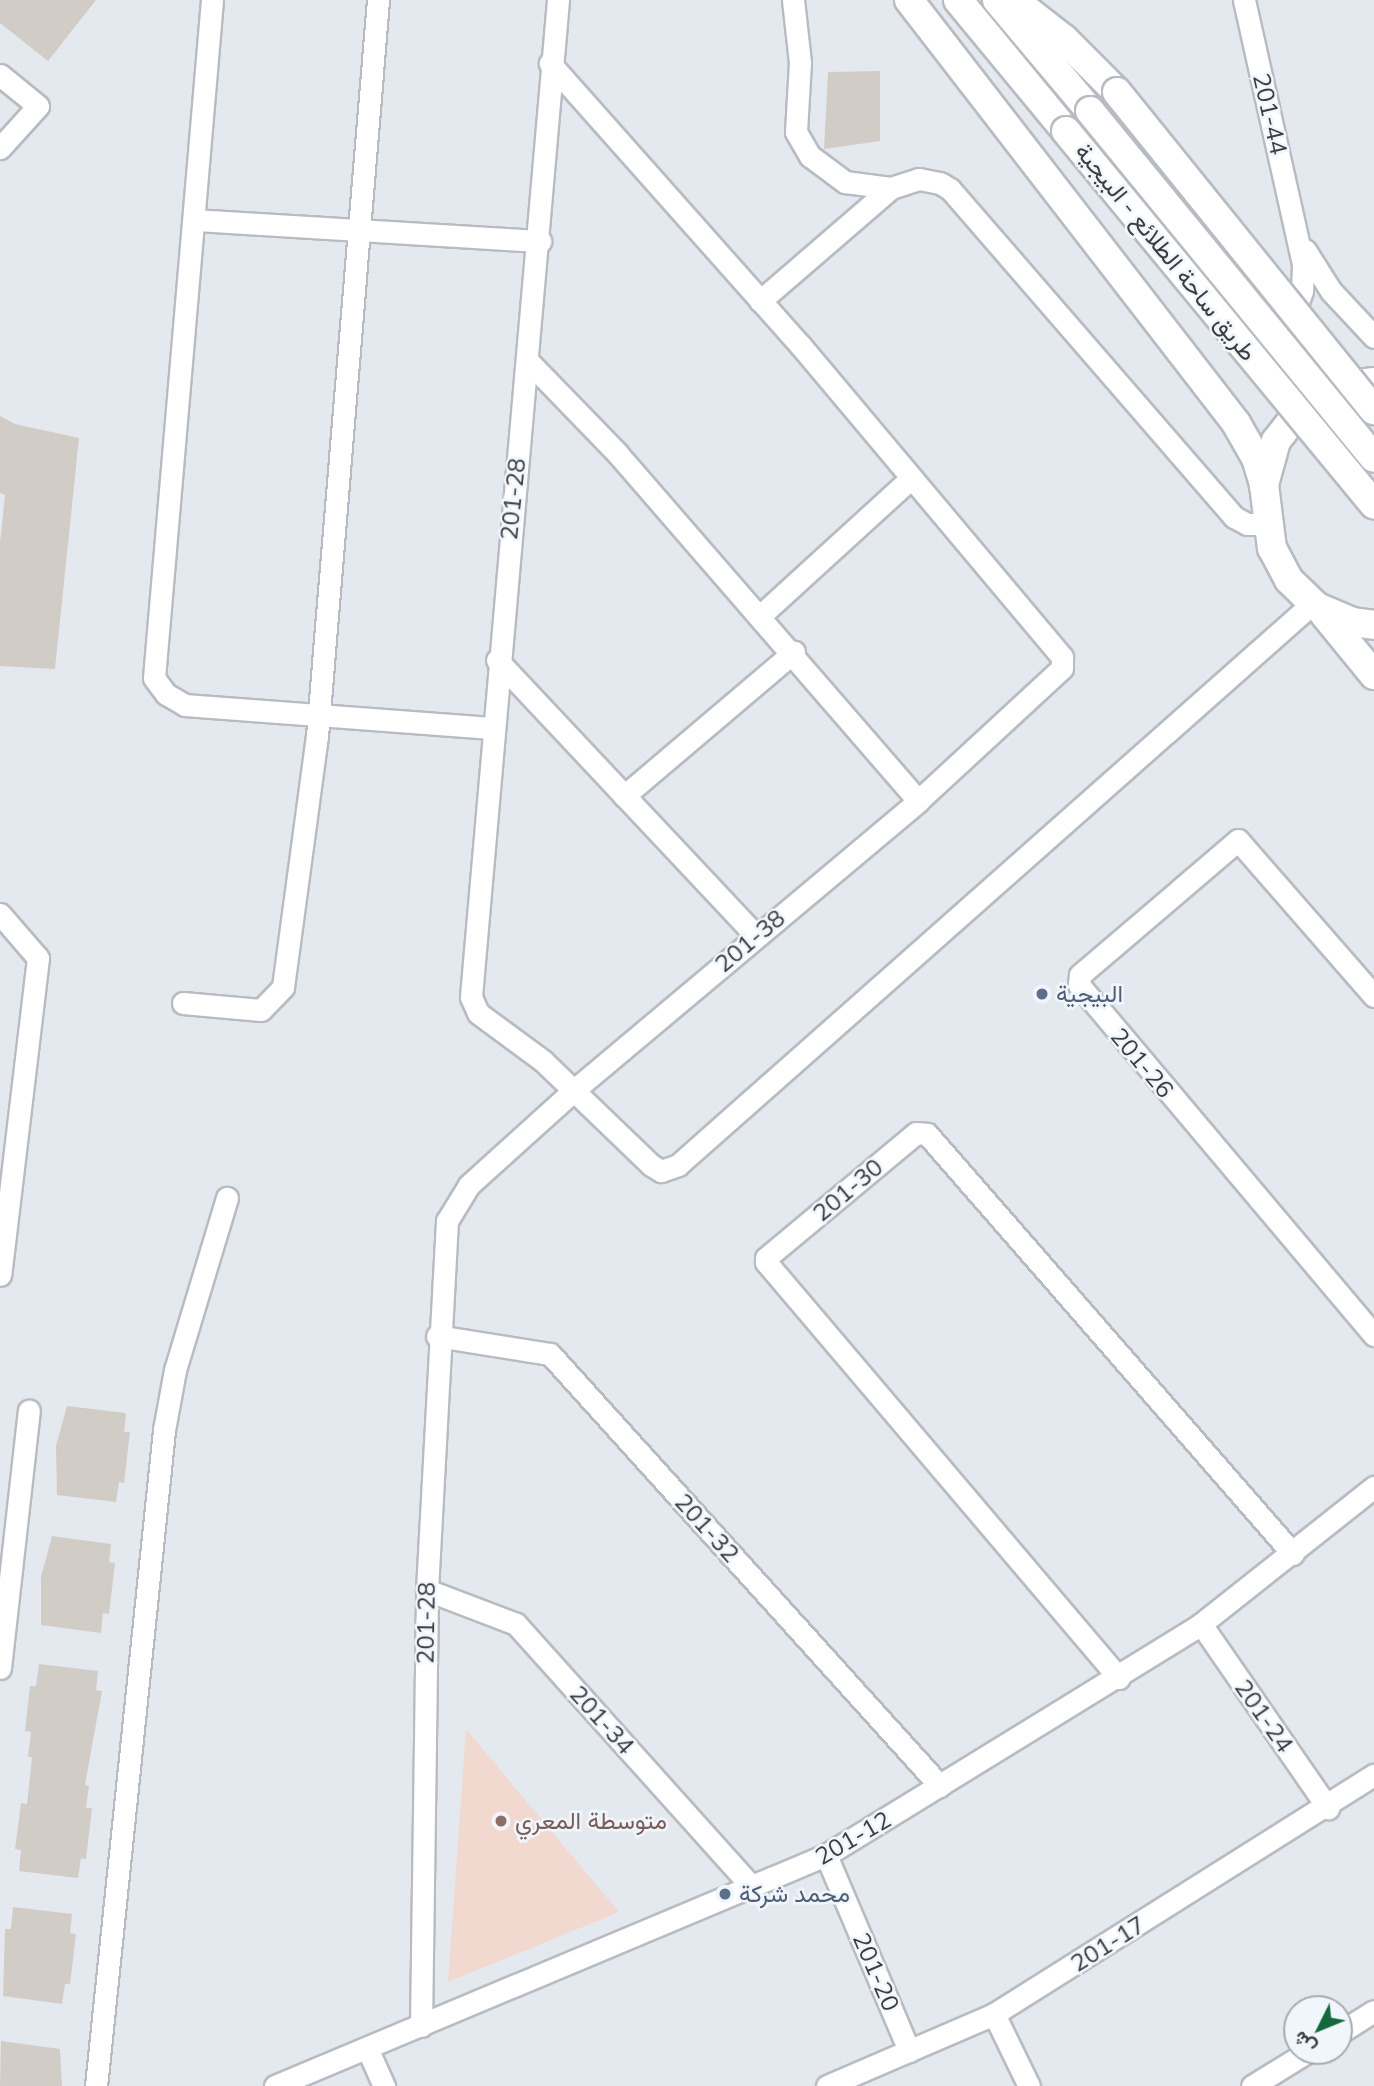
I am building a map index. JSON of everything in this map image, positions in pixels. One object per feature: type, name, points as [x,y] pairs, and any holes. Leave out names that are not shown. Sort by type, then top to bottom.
[{"type":"main road","points":[[909,0],[1236,423],[1256,458],[1264,485],[1266,524],[1280,565],[1374,675]]},
{"type":"main road","name":"طريق ساحة الطلائع - البيجية","points":[[958,0],[1374,505]]},
{"type":"main road","name":"طريق ساحة الطلائع - البيجية","points":[[997,0],[1374,458]]},
{"type":"main road","points":[[1014,0],[1072,45],[1117,92],[1374,410]]},
{"type":"main road","points":[[1264,485],[1276,441],[1304,408],[1342,386],[1374,382]]},
{"type":"main road","points":[[1315,605],[1353,622],[1374,625]]},
{"type":"street","points":[[212,0],[154,678],[166,694],[185,705],[319,712],[491,728]]},
{"type":"street","points":[[183,1003],[261,1010],[283,987],[319,712],[378,0]]},
{"type":"street","name":"201-28","points":[[558,0],[550,63],[540,241],[491,728],[471,997],[478,1013],[531,1052],[573,1091]]},
{"type":"street","points":[[793,0],[800,62],[796,132],[810,156],[845,182],[891,188]]},
{"type":"street","name":"201-44","points":[[1244,0],[1296,229],[1304,283],[1290,333],[1316,390],[1304,408]]},
{"type":"street","points":[[550,63],[760,301],[909,480],[761,615]]},
{"type":"street","points":[[0,75],[38,106],[0,148]]},
{"type":"street","points":[[760,301],[891,188],[919,179],[950,189],[1234,517],[1247,524],[1266,524]]},
{"type":"street","points":[[195,220],[540,241]]},
{"type":"street","name":"201-44","points":[[1296,229],[1316,271],[1374,337]]},
{"type":"street","points":[[527,360],[577,409],[761,615],[918,801]]},
{"type":"street","name":"201-38","points":[[447,1221],[469,1185],[573,1091],[918,801],[1062,668],[1062,657],[909,480]]},
{"type":"street","points":[[573,1091],[651,1166],[662,1171],[673,1169],[1315,605]]},
{"type":"street","points":[[624,796],[793,652]]},
{"type":"street","points":[[497,660],[756,936]]},
{"type":"street","name":"201-26","points":[[1374,996],[1238,840],[1080,975],[1079,985],[1374,1335]]},
{"type":"street","points":[[0,914],[38,958],[0,1275]]},
{"type":"street","name":"201-30","points":[[1119,1678],[766,1262],[766,1258],[916,1133],[927,1134],[1293,1554]]},
{"type":"street","points":[[96,2086],[164,1430],[175,1370],[227,1198]]},
{"type":"street","name":"201-28","points":[[421,2026],[427,1590],[437,1336],[447,1221]]},
{"type":"street","name":"201-32","points":[[437,1336],[550,1354],[940,1786]]},
{"type":"street","points":[[0,1668],[3,1612],[29,1411]]},
{"type":"street","name":"201-12","points":[[275,2086],[753,1888],[826,1855],[1119,1678],[1201,1624],[1293,1554],[1374,1487]]},
{"type":"street","name":"201-34","points":[[427,1590],[516,1624],[753,1888]]},
{"type":"street","name":"201-24","points":[[1201,1624],[1328,1808]]},
{"type":"street","name":"201-17","points":[[827,2086],[994,2014],[1328,1808],[1374,1775]]},
{"type":"street","name":"201-20","points":[[826,1855],[909,2051]]},
{"type":"street","points":[[1353,2024],[1374,2011]]},
{"type":"street","points":[[994,2014],[1029,2086]]},
{"type":"street","points":[[367,2048],[384,2086]]},
{"type":"street","points":[[1252,2086],[1286,2065]]},
{"type":"shaded area","name":"متوسطة المعري","points":[[466,1729],[619,1912],[448,1982]]},
{"type":"building","points":[[0,0],[96,0],[48,61],[0,23]]},
{"type":"building","points":[[880,71],[880,141],[824,149],[828,72]]},
{"type":"building","points":[[0,416],[15,424],[79,438],[55,669],[0,666],[0,543],[5,495],[0,493]]},
{"type":"building","points":[[67,1406],[126,1413],[124,1432],[130,1432],[124,1483],[119,1482],[116,1502],[57,1495],[56,1446]]},
{"type":"building","points":[[52,1536],[111,1544],[109,1562],[115,1563],[109,1614],[103,1613],[101,1633],[41,1625],[41,1577]]},
{"type":"building","points":[[39,1664],[98,1671],[96,1690],[102,1691],[85,1785],[89,1786],[86,1808],[92,1808],[86,1859],[81,1858],[78,1878],[19,1871],[21,1850],[15,1849],[21,1803],[27,1804],[32,1757],[28,1757],[31,1732],[25,1731],[30,1686],[36,1686]]},
{"type":"building","points":[[13,1907],[72,1914],[70,1933],[76,1934],[70,1984],[65,1984],[62,2004],[3,1996],[5,1929],[11,1929]]},
{"type":"building","points":[[1,2041],[60,2049],[62,2086],[0,2086]]},
{"type":"place","name":"البيجية","points":[[1042,994]]},
{"type":"place","name":"متوسطة المعري","points":[[501,1821]]},
{"type":"place","name":"محمد شركة","points":[[725,1894]]}]
